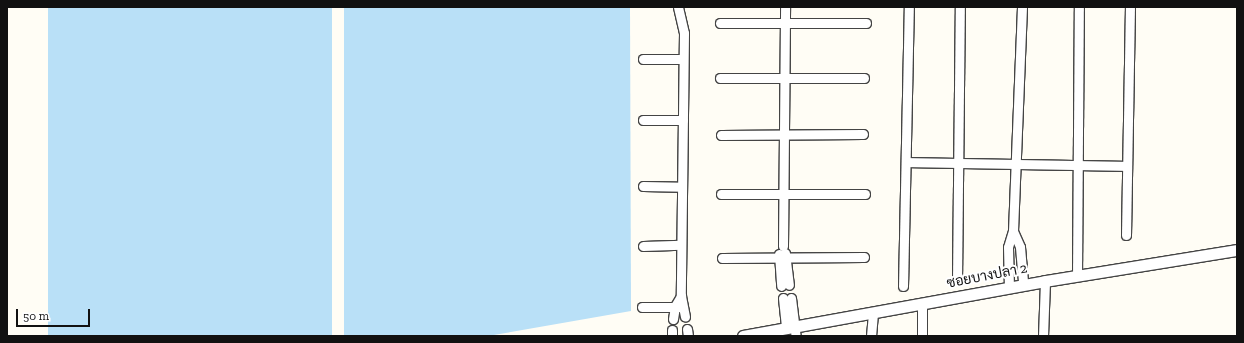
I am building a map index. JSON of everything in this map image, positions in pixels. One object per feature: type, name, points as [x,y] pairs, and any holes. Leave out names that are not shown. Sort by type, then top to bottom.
[{"type":"street","points":[[678,7],[684,33],[680,296],[686,317]]},
{"type":"street","points":[[785,7],[785,194],[782,258],[785,285]]},
{"type":"street","points":[[903,286],[907,162],[909,7]]},
{"type":"street","points":[[957,280],[960,7]]},
{"type":"street","points":[[1009,288],[1008,247],[1013,230],[1018,163],[1022,7]]},
{"type":"street","points":[[1077,276],[1079,7]]},
{"type":"street","points":[[1126,235],[1130,7]]},
{"type":"street","points":[[720,23],[866,23]]},
{"type":"street","points":[[643,59],[683,59]]},
{"type":"street","points":[[720,78],[864,78]]},
{"type":"street","points":[[643,120],[683,120]]},
{"type":"street","points":[[721,135],[863,134]]},
{"type":"street","points":[[907,162],[1127,166]]},
{"type":"street","points":[[643,186],[682,187]]},
{"type":"street","points":[[721,194],[865,194]]},
{"type":"street","points":[[1013,230],[1020,246],[1023,285]]},
{"type":"street","points":[[643,246],[681,245]]},
{"type":"street","name":"ซอยบางปลา 2","points":[[743,336],[792,330],[873,312],[1009,288],[1045,280],[1237,250]]},
{"type":"street","points":[[722,258],[864,257]]},
{"type":"street","points":[[1043,336],[1045,280]]},
{"type":"street","points":[[673,319],[675,306],[680,296]]},
{"type":"street","points":[[787,298],[792,330]]},
{"type":"street","points":[[922,304],[922,336]]},
{"type":"street","points":[[642,307],[684,307]]},
{"type":"street","points":[[871,336],[873,312]]},
{"type":"water","points":[[48,7],[332,7],[332,336],[48,336]]},
{"type":"water","points":[[344,7],[630,7],[631,311],[488,336],[344,336]]}]
